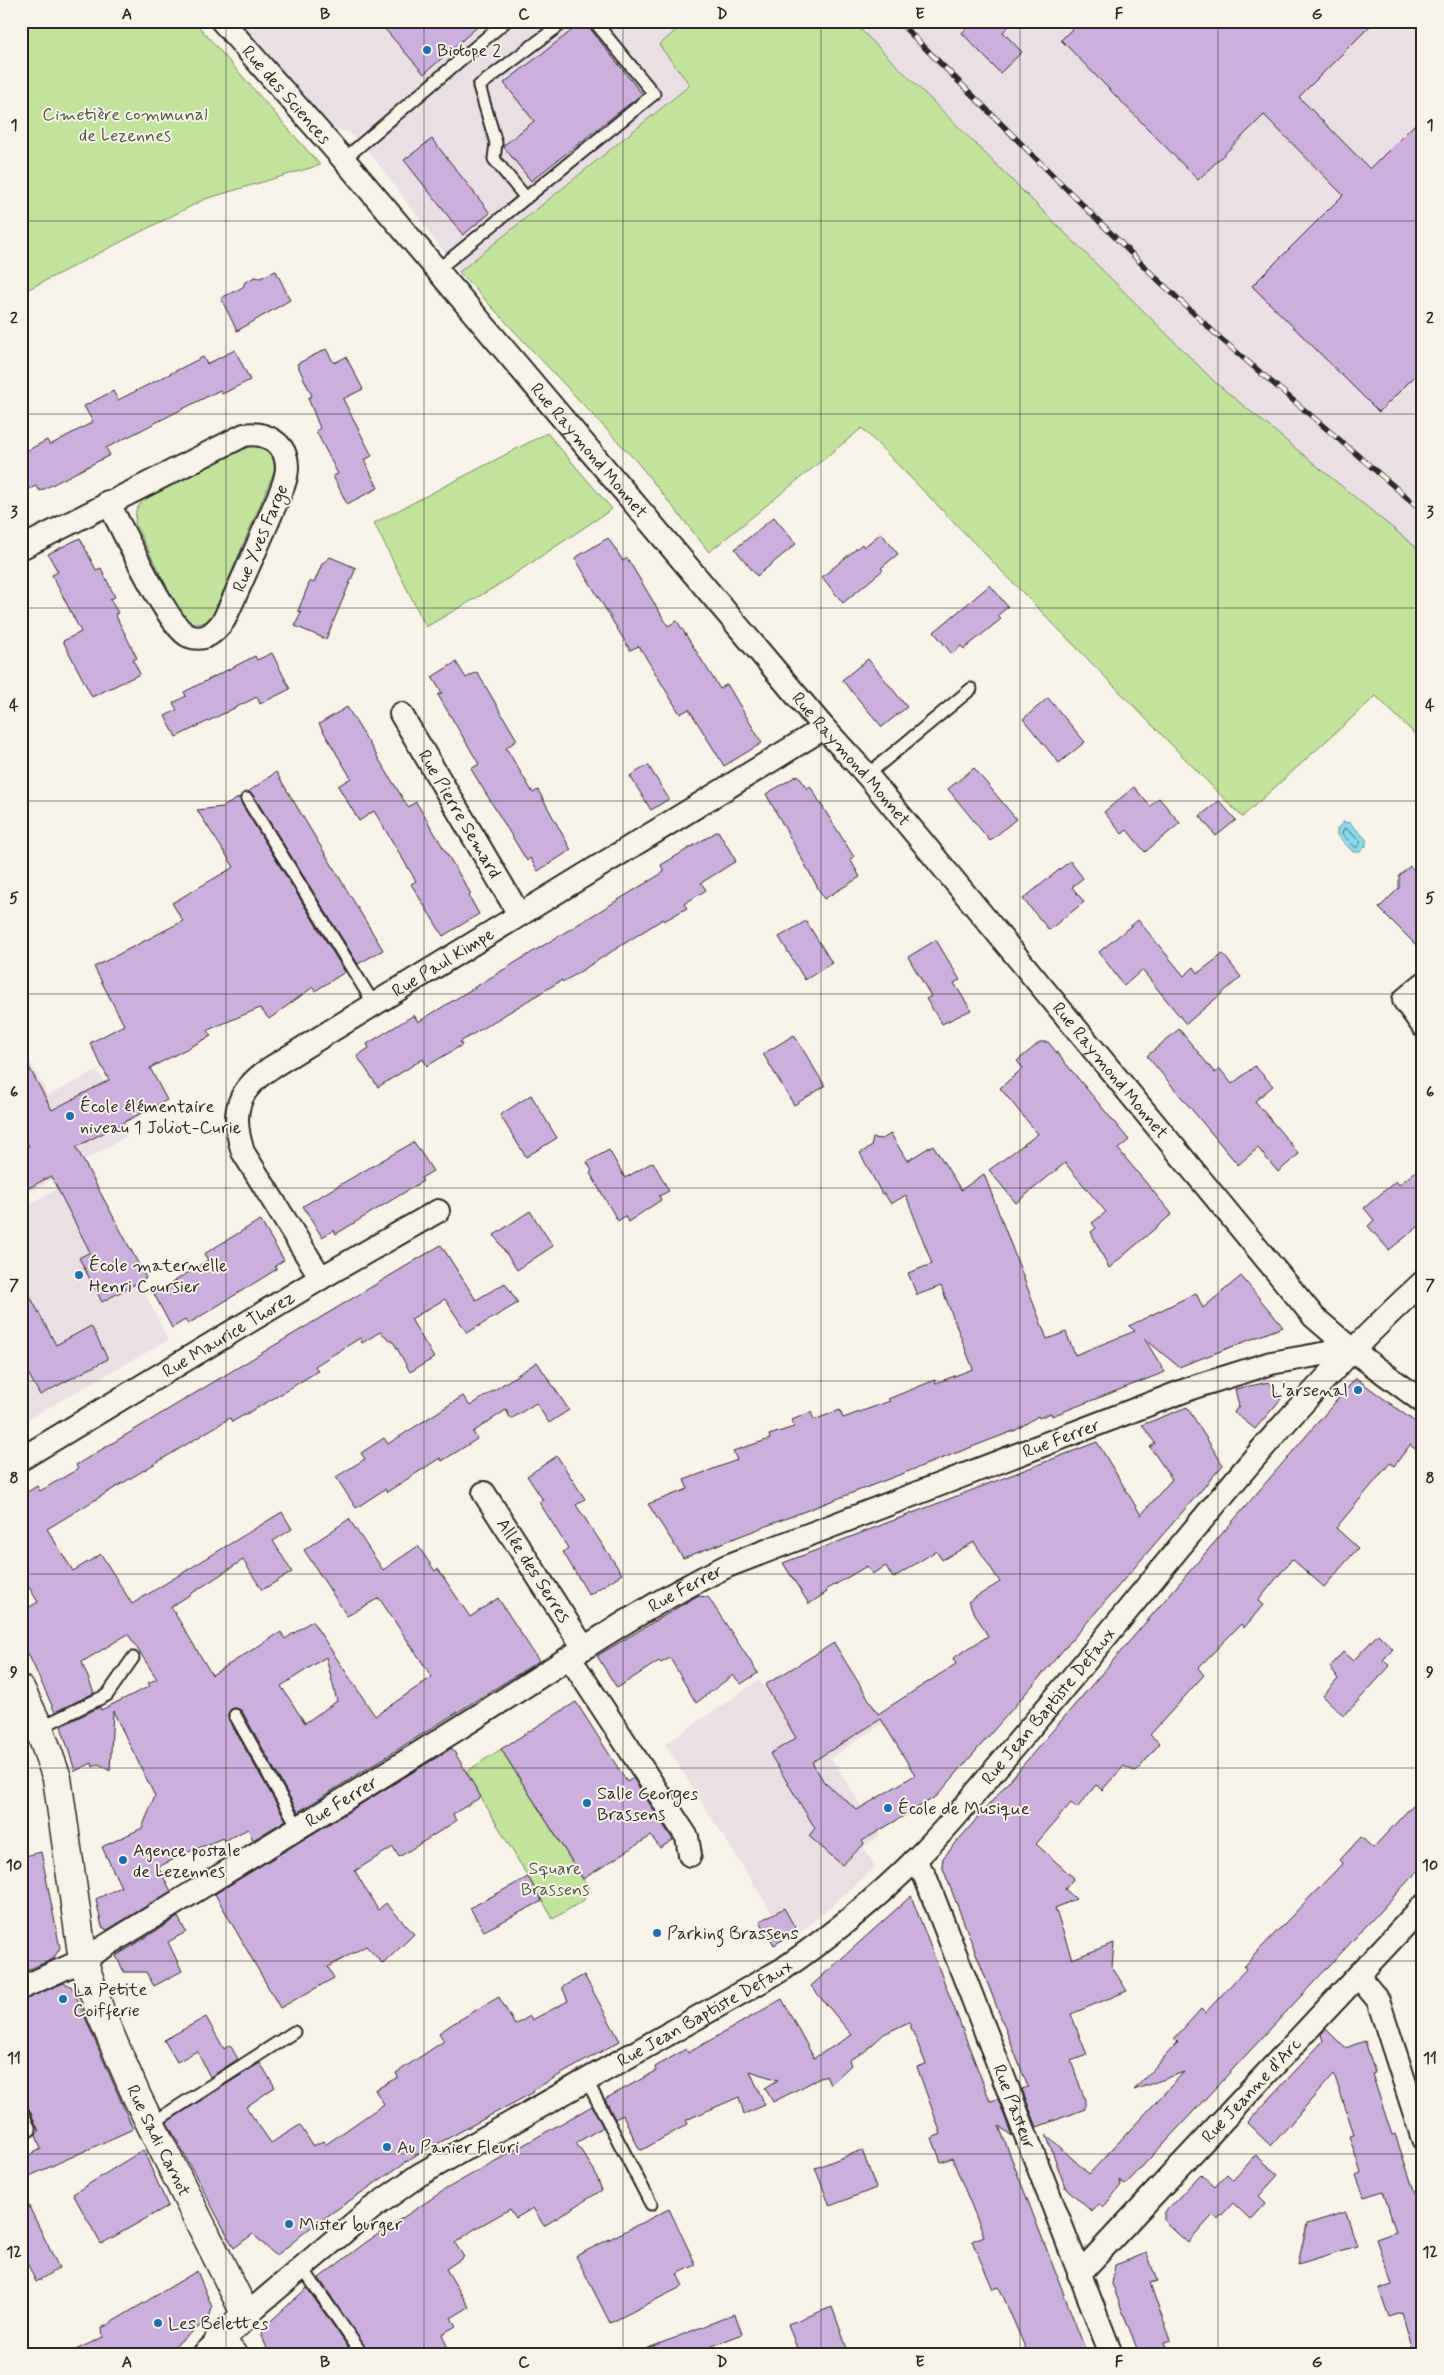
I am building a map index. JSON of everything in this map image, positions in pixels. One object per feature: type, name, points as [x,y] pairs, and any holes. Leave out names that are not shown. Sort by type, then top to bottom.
[{"type":"street","name":"Rue des Sciences","points":[[222,21],[347,164]]},
{"type":"street","name":"Rue Raymond Monnet","points":[[347,164],[824,728],[867,775],[1314,1317],[1351,1349],[1423,1402]]},
{"type":"street","name":"Rue Yves Farge","points":[[21,548],[108,502],[244,435],[258,434],[275,441],[282,448],[286,457],[286,479],[257,546],[224,620],[216,630],[207,636],[198,638],[188,636],[171,620],[108,502]]},
{"type":"street","name":"Rue Pierre Semard","points":[[401,714],[519,914]]},
{"type":"street","name":"Rue Paul Kimpe","points":[[321,1278],[243,1152],[236,1131],[236,1113],[241,1097],[250,1084],[264,1072],[824,728]]},
{"type":"street","points":[[1423,984],[1404,1000],[1423,1026]]},
{"type":"street","name":"Rue Maurice Thorez","points":[[21,1459],[321,1278],[438,1211]]},
{"type":"street","name":"Rue Jean Baptiste Defaux","points":[[246,2315],[301,2266],[371,2209],[419,2175],[783,1969],[824,1938],[914,1861],[1104,1640],[1172,1554],[1351,1349],[1423,1282]]},
{"type":"street","name":"Rue Ferrer","points":[[21,1988],[82,1960],[577,1653],[700,1579],[727,1566],[1194,1388],[1271,1363],[1351,1349]]},
{"type":"street","name":"Allée des Serres","points":[[484,1492],[687,1838],[690,1855]]},
{"type":"street","name":"Rue Sadi Carnot","points":[[21,1690],[39,1728],[57,1778],[82,1960],[101,2014],[151,2124],[246,2315]]},
{"type":"street","name":"Rue Pasteur","points":[[914,1861],[925,1876],[1111,2354]]},
{"type":"street","name":"Rue Jeanne d'Arc","points":[[1079,2274],[1423,1906]]},
{"type":"street","points":[[1358,1976],[1378,2000],[1423,2139]]},
{"type":"street","points":[[218,2349],[246,2315]]},
{"type":"lane","points":[[347,164],[506,21]]},
{"type":"lane","points":[[526,198],[494,159],[496,143],[479,86],[565,21]]},
{"type":"lane","points":[[437,270],[654,94],[594,21]]},
{"type":"lane","points":[[867,775],[971,689]]},
{"type":"lane","points":[[247,799],[374,1004]]},
{"type":"lane","points":[[39,1728],[106,1695],[133,1658]]},
{"type":"lane","points":[[235,1715],[298,1827]]},
{"type":"lane","points":[[151,2124],[294,2032]]},
{"type":"lane","points":[[586,2079],[651,2204]]},
{"type":"lane","points":[[21,2109],[30,2130]]},
{"type":"lane","points":[[301,2266],[362,2354]]},
{"type":"shaded area","points":[[235,21],[687,21],[659,45],[690,84],[459,272],[367,149],[348,132],[327,127]]},
{"type":"shaded area","points":[[852,21],[1423,21],[1423,553],[1216,383]]},
{"type":"shaded area","name":"École élémentaire niveau 1 Joliot-Curie","points":[[21,1043],[48,1096],[98,1070],[127,1136],[21,1197]]},
{"type":"shaded area","name":"École maternelle Henri Coursier","points":[[87,1173],[168,1340],[21,1423],[21,1209]]},
{"type":"shaded area","points":[[847,1664],[883,1723],[831,1758],[880,1835],[864,1847],[875,1867],[800,1933],[785,1906],[772,1913],[665,1744],[759,1680],[777,1707]]},
{"type":"green space","name":"Cimetière communal de Lezennes","points":[[21,21],[194,21],[320,165],[205,199],[21,293]]},
{"type":"green space","points":[[687,21],[852,21],[1216,383],[1423,553],[1423,742],[1376,696],[1242,817],[862,428],[709,552],[637,462],[459,272],[690,85],[659,45]]},
{"type":"green space","points":[[547,433],[612,509],[495,587],[426,627],[374,523]]},
{"type":"green space","points":[[250,446],[261,447],[269,452],[272,456],[274,472],[214,613],[211,618],[203,623],[191,622],[182,617],[135,524],[136,510],[143,500]]},
{"type":"green space","name":"Square Brassens","points":[[501,1749],[589,1889],[584,1900],[553,1919],[466,1772]]},
{"type":"water","points":[[1343,822],[1350,823],[1366,839],[1366,846],[1360,852],[1353,852],[1337,835],[1337,829]]},
{"type":"building","name":"Biotope 2","points":[[378,21],[484,21],[424,74]]},
{"type":"building","points":[[584,21],[642,94],[531,181],[503,146],[534,121],[504,83]]},
{"type":"building","points":[[973,21],[1014,21],[1003,32],[1022,52],[1000,73],[962,33]]},
{"type":"building","points":[[1080,21],[1375,21],[1299,97],[1370,169],[1423,116],[1423,368],[1379,412],[1252,286],[1343,195],[1264,115],[1198,180],[1061,40]]},
{"type":"building","points":[[432,139],[490,213],[463,235],[404,160]]},
{"type":"building","points":[[276,271],[290,300],[237,331],[221,298],[243,287],[245,282],[255,277],[260,278]]},
{"type":"building","points":[[326,349],[334,363],[346,357],[363,389],[343,399],[372,456],[364,460],[378,488],[347,504],[333,476],[338,474],[316,431],[320,428],[308,398],[312,396],[297,364]]},
{"type":"building","points":[[235,350],[250,380],[222,394],[220,390],[106,448],[110,455],[40,491],[36,486],[21,493],[21,454],[47,440],[50,445],[93,422],[84,406],[113,391],[118,400],[203,357],[207,364]]},
{"type":"building","points":[[774,517],[796,544],[757,576],[735,549]]},
{"type":"building","points":[[881,533],[898,554],[881,568],[883,570],[843,603],[822,577],[862,544],[864,547]]},
{"type":"building","points":[[80,538],[96,570],[101,568],[115,597],[110,599],[118,613],[115,614],[137,658],[133,660],[140,674],[92,697],[63,641],[81,632],[52,575],[58,572],[48,554]]},
{"type":"building","points":[[608,538],[623,561],[627,558],[668,626],[677,621],[720,689],[727,684],[762,743],[724,766],[689,709],[680,714],[639,646],[630,650],[575,558]]},
{"type":"building","points":[[330,557],[356,568],[326,639],[295,626],[301,612],[298,611],[310,581],[314,583],[322,564]]},
{"type":"building","points":[[990,585],[1008,607],[998,615],[1001,619],[964,649],[961,646],[952,654],[934,632]]},
{"type":"building","points":[[272,653],[290,689],[260,704],[257,697],[176,737],[165,716],[177,710],[173,703],[186,696],[184,692],[255,656],[257,660]]},
{"type":"building","points":[[868,659],[907,707],[882,727],[842,680]]},
{"type":"building","points":[[456,662],[466,678],[477,672],[517,740],[506,748],[533,793],[538,790],[571,850],[538,871],[530,858],[527,861],[471,769],[479,764],[438,695],[442,693],[432,677]]},
{"type":"building","points":[[1048,698],[1085,742],[1059,763],[1023,719]]},
{"type":"building","points":[[347,707],[408,807],[416,802],[471,894],[469,896],[479,914],[443,936],[411,884],[416,881],[374,811],[359,821],[338,786],[351,778],[319,724]]},
{"type":"building","points":[[648,765],[669,799],[651,810],[630,776]]},
{"type":"building","points":[[974,768],[1016,819],[990,841],[948,789]]},
{"type":"building","points":[[276,772],[383,950],[358,964],[253,795],[248,792]]},
{"type":"building","points":[[798,775],[807,789],[810,786],[854,857],[850,859],[860,877],[824,899],[766,794]]},
{"type":"building","points":[[1134,787],[1150,806],[1159,798],[1180,823],[1145,852],[1127,830],[1122,834],[1104,812]]},
{"type":"building","points":[[240,797],[241,803],[345,972],[315,991],[313,987],[269,1019],[260,1008],[208,1030],[211,1036],[150,1068],[167,1100],[76,1147],[146,1278],[102,1302],[79,1258],[90,1252],[51,1176],[21,1192],[21,1149],[29,1146],[21,1131],[21,1052],[52,1110],[109,1080],[90,1043],[124,1025],[94,967],[183,921],[172,903],[234,867],[197,810],[223,807]]},
{"type":"building","points":[[1219,801],[1236,820],[1216,836],[1200,816]]},
{"type":"building","points":[[718,831],[736,861],[701,883],[706,890],[684,904],[687,908],[664,921],[663,919],[573,976],[563,982],[562,980],[460,1042],[462,1045],[427,1066],[423,1059],[378,1087],[357,1056],[369,1048],[367,1044],[414,1015],[418,1022],[664,872],[661,865]]},
{"type":"building","points":[[1070,861],[1083,878],[1072,887],[1084,902],[1049,930],[1023,899]]},
{"type":"building","points":[[1410,866],[1423,879],[1423,952],[1379,908],[1399,888],[1399,876]]},
{"type":"building","points":[[1138,920],[1184,976],[1194,967],[1198,973],[1223,954],[1241,977],[1186,1024],[1142,970],[1124,986],[1099,952]]},
{"type":"building","points":[[806,921],[832,963],[805,980],[779,937]]},
{"type":"building","points":[[936,940],[960,980],[954,983],[971,1010],[942,1024],[926,999],[931,996],[908,957]]},
{"type":"building","points":[[1179,1029],[1215,1073],[1220,1069],[1232,1084],[1255,1066],[1273,1086],[1255,1101],[1299,1154],[1278,1172],[1258,1148],[1238,1165],[1147,1056]]},
{"type":"building","points":[[794,1035],[825,1086],[794,1105],[763,1054]]},
{"type":"building","points":[[1040,1042],[1048,1042],[1129,1140],[1118,1149],[1172,1214],[1109,1268],[1091,1232],[1096,1228],[1092,1223],[1106,1212],[1065,1163],[1016,1203],[989,1170],[1038,1134],[1000,1088],[1023,1068],[1017,1061]]},
{"type":"building","points":[[531,1095],[557,1138],[526,1157],[500,1115]]},
{"type":"building","points":[[891,1134],[907,1161],[933,1145],[961,1190],[984,1174],[1047,1339],[1066,1332],[1075,1355],[1135,1331],[1129,1326],[1196,1293],[1203,1308],[1241,1276],[1283,1327],[1179,1367],[1144,1338],[1165,1372],[1052,1416],[1051,1413],[1039,1418],[1038,1416],[1016,1430],[683,1558],[648,1504],[688,1489],[684,1480],[737,1460],[733,1451],[770,1439],[769,1435],[794,1427],[792,1420],[811,1412],[814,1420],[840,1410],[843,1418],[890,1401],[888,1399],[935,1380],[936,1383],[973,1369],[941,1286],[917,1295],[908,1273],[932,1264],[906,1195],[891,1204],[884,1193],[882,1194],[860,1153],[871,1147],[873,1138],[882,1139]]},
{"type":"building","points":[[414,1142],[433,1171],[421,1178],[423,1181],[336,1234],[334,1230],[322,1237],[303,1206]]},
{"type":"building","points":[[609,1150],[625,1178],[653,1162],[669,1191],[659,1196],[661,1200],[628,1222],[625,1216],[618,1221],[590,1173],[592,1171],[587,1162]]},
{"type":"building","points":[[1423,1165],[1423,1223],[1389,1250],[1368,1226],[1374,1220],[1364,1208],[1396,1181],[1399,1185]]},
{"type":"building","points":[[530,1211],[553,1246],[517,1270],[494,1235]]},
{"type":"building","points":[[260,1220],[284,1260],[275,1266],[277,1269],[188,1324],[185,1320],[172,1328],[154,1294],[208,1260],[204,1254]]},
{"type":"building","points":[[441,1245],[476,1300],[505,1283],[518,1303],[467,1333],[445,1299],[411,1319],[434,1358],[410,1372],[394,1343],[380,1332],[362,1343],[360,1338],[315,1366],[318,1371],[276,1397],[232,1422],[230,1418],[47,1529],[73,1571],[101,1554],[132,1604],[282,1512],[292,1529],[273,1541],[292,1572],[262,1590],[243,1560],[171,1607],[212,1675],[281,1632],[285,1639],[312,1621],[375,1716],[432,1677],[379,1598],[347,1616],[304,1550],[349,1519],[383,1570],[418,1546],[435,1571],[438,1569],[470,1617],[498,1598],[539,1661],[298,1812],[242,1711],[236,1708],[231,1709],[228,1719],[286,1820],[253,1840],[248,1829],[224,1841],[223,1838],[191,1851],[158,1867],[171,1891],[107,1930],[102,1927],[96,1899],[121,1887],[102,1847],[142,1828],[155,1796],[113,1711],[110,1771],[99,1764],[93,1767],[92,1763],[75,1771],[61,1726],[100,1707],[101,1710],[150,1686],[148,1683],[157,1679],[128,1634],[82,1662],[94,1693],[55,1712],[21,1638],[21,1612],[38,1602],[21,1574],[21,1496],[37,1486],[40,1491],[78,1469],[76,1465]],"holes":[[[326,1657],[337,1701],[305,1723],[281,1686]]]},
{"type":"building","points":[[21,1279],[56,1345],[91,1326],[108,1359],[40,1395],[21,1360]]},
{"type":"building","points":[[537,1362],[569,1410],[549,1423],[536,1403],[511,1419],[506,1410],[473,1432],[477,1439],[442,1461],[440,1458],[387,1492],[385,1489],[356,1508],[336,1477],[365,1459],[361,1453],[384,1438],[388,1444],[463,1396],[470,1406]]},
{"type":"building","points":[[1356,1378],[1423,1428],[1423,1455],[1410,1445],[1394,1466],[1390,1463],[1336,1528],[1358,1548],[1324,1587],[1292,1559],[1258,1601],[1263,1605],[1244,1628],[1241,1624],[1198,1668],[1204,1675],[1150,1735],[1160,1743],[1136,1772],[1124,1766],[1102,1790],[1096,1785],[1077,1808],[1071,1803],[1036,1844],[1074,1878],[1065,1889],[1076,1899],[1055,1908],[1072,1959],[1114,1943],[1112,1967],[1127,1991],[1071,2014],[1087,2055],[1071,2061],[1085,2100],[1085,2109],[1037,2127],[1022,2089],[1028,2087],[942,1866],[943,1858]]},
{"type":"building","points":[[1269,1382],[1281,1399],[1255,1429],[1234,1412],[1239,1406],[1235,1389]]},
{"type":"building","points":[[1187,1407],[1223,1465],[937,1796],[862,1841],[864,1844],[842,1865],[809,1836],[815,1828],[770,1754],[796,1738],[765,1685],[834,1643],[878,1714],[956,1664],[953,1658],[988,1636],[968,1602],[1000,1582],[974,1542],[942,1560],[936,1551],[893,1578],[886,1566],[872,1574],[867,1566],[826,1590],[827,1592],[809,1604],[783,1563],[1097,1442],[1141,1515],[1172,1479],[1150,1447],[1155,1443],[1142,1425]],"holes":[[[881,1719],[915,1775],[857,1810],[824,1782],[812,1762]]]},
{"type":"building","points":[[557,1456],[585,1499],[576,1505],[622,1574],[589,1595],[563,1552],[568,1548],[539,1502],[543,1500],[527,1476]]},
{"type":"building","points":[[697,1596],[708,1597],[758,1673],[741,1684],[733,1675],[696,1703],[670,1658],[661,1663],[659,1661],[617,1688],[597,1656]]},
{"type":"building","points":[[1378,1634],[1393,1649],[1383,1660],[1390,1666],[1344,1716],[1323,1696],[1338,1679],[1330,1667],[1343,1652],[1353,1661]]},
{"type":"building","name":"Salle Georges Brassens","points":[[576,1702],[627,1782],[633,1778],[673,1840],[660,1848],[651,1836],[583,1879],[501,1749]]},
{"type":"building","points":[[452,1748],[481,1797],[453,1814],[456,1821],[399,1857],[393,1847],[355,1871],[378,1910],[386,1903],[414,1934],[383,1964],[366,1946],[328,1967],[334,1978],[280,2008],[215,1894]]},
{"type":"building","points":[[1423,1794],[1423,1865],[1125,2185],[1119,2180],[1121,2185],[1103,2208],[1099,2204],[1092,2212],[1065,2187],[1046,2134],[1089,2174],[1184,2072],[1134,2090],[1178,2042],[1174,2039],[1201,2009],[1205,2013],[1246,1969],[1244,1967],[1257,1952],[1343,1863],[1340,1860],[1361,1837],[1373,1848]]},
{"type":"building","points":[[41,1852],[60,1948],[53,1959],[21,1973],[21,1857]]},
{"type":"building","points":[[528,1877],[542,1901],[484,1931],[470,1908]]},
{"type":"building","points":[[911,1896],[990,2101],[998,2099],[1012,2136],[999,2126],[1087,2354],[1028,2354],[999,2287],[993,2289],[972,2241],[984,2236],[952,2158],[941,2162],[932,2138],[941,2134],[917,2067],[926,2064],[909,2022],[884,2034],[864,2052],[849,2060],[851,2065],[830,2085],[826,2075],[773,2102],[765,2088],[778,2080],[750,2071],[765,2105],[744,2114],[739,2097],[686,2120],[688,2124],[642,2150],[639,2149],[623,2115],[615,2119],[605,2099],[656,2071],[655,2067],[686,2049],[688,2053],[782,1999],[814,2058],[852,2035],[811,1986]]},
{"type":"building","points":[[784,1908],[797,1931],[774,1945],[760,1921]]},
{"type":"building","points":[[178,1917],[186,1932],[168,1942],[182,1971],[154,1986],[146,1972],[124,1972],[116,1956]]},
{"type":"building","points":[[584,1975],[620,2041],[533,2090],[534,2092],[413,2157],[310,2228],[276,2256],[253,2234],[234,2248],[167,2122],[260,2063],[275,2087],[246,2107],[271,2143],[300,2125],[313,2146],[323,2141],[325,2145],[384,2104],[375,2090],[398,2077],[396,2073],[444,2041],[439,2033],[454,2023],[499,1997],[515,2025],[530,2016],[532,2020],[568,2001],[562,1987]]},
{"type":"building","points":[[64,1983],[72,1987],[133,2129],[21,2180],[21,2160],[41,2149],[36,2135],[39,2131],[21,2091],[21,2001]]},
{"type":"building","points":[[206,2017],[224,2049],[230,2045],[238,2059],[210,2077],[197,2051],[177,2062],[164,2040]]},
{"type":"building","points":[[1326,2029],[1345,2048],[1365,2041],[1375,2073],[1372,2074],[1392,2135],[1395,2134],[1423,2217],[1423,2354],[1414,2354],[1402,2313],[1389,2317],[1379,2289],[1392,2285],[1376,2239],[1396,2232],[1383,2191],[1364,2197],[1356,2175],[1361,2173],[1349,2135],[1354,2134],[1334,2074],[1271,2146],[1247,2123],[1323,2041],[1321,2034]]},
{"type":"building","points":[[592,2106],[603,2127],[576,2143],[594,2170],[602,2190],[544,2226],[533,2208],[516,2218],[510,2209],[473,2230],[455,2243],[464,2257],[446,2269],[469,2307],[451,2318],[456,2326],[442,2334],[450,2354],[369,2354],[319,2278],[365,2243],[446,2189]]},
{"type":"building","points":[[143,2150],[168,2206],[101,2244],[73,2194]]},
{"type":"building","points":[[862,2150],[876,2188],[830,2206],[815,2168]]},
{"type":"building","points":[[1256,2155],[1278,2175],[1259,2196],[1266,2203],[1251,2220],[1233,2203],[1218,2219],[1213,2215],[1188,2243],[1164,2221],[1164,2213],[1201,2174],[1215,2187],[1227,2174],[1233,2180]]},
{"type":"building","points":[[21,2190],[59,2268],[36,2282],[21,2250]]},
{"type":"building","points":[[669,2209],[696,2265],[677,2274],[683,2286],[610,2323],[576,2256]]},
{"type":"building","points":[[1346,2212],[1357,2246],[1298,2264],[1307,2224]]},
{"type":"building","points":[[1147,2253],[1157,2281],[1150,2283],[1171,2340],[1164,2342],[1169,2354],[1139,2354],[1112,2284],[1115,2265]]},
{"type":"building","points":[[197,2271],[212,2307],[209,2319],[164,2354],[67,2354],[103,2337],[102,2328]]},
{"type":"building","points":[[307,2288],[353,2354],[269,2354],[262,2336],[263,2328]]},
{"type":"building","points":[[832,2307],[849,2354],[799,2354],[788,2324]]},
{"type":"building","points":[[735,2314],[742,2334],[705,2349],[692,2354],[633,2354]]},
{"type":"railway","points":[[898,21],[1155,277],[1220,338],[1423,511]]},
{"type":"place","name":"Biotope 2","points":[[427,50]]},
{"type":"place","name":"École élémentaire niveau 1 Joliot-Curie","points":[[70,1116]]},
{"type":"place","name":"École maternelle Henri Coursier","points":[[79,1275]]},
{"type":"place","name":"L'arsenal","points":[[1358,1390]]},
{"type":"place","name":"Salle Georges Brassens","points":[[587,1803]]},
{"type":"place","name":"École de Musique","points":[[888,1808]]},
{"type":"place","name":"Agence postale de Lezennes","points":[[123,1860]]},
{"type":"place","name":"Parking Brassens","points":[[657,1933]]},
{"type":"place","name":"La Petite Coifferie","points":[[63,1999]]},
{"type":"place","name":"Au Panier Fleuri","points":[[387,2147]]},
{"type":"place","name":"Mister burger","points":[[289,2224]]},
{"type":"place","name":"Les Belettes","points":[[158,2323]]}]
